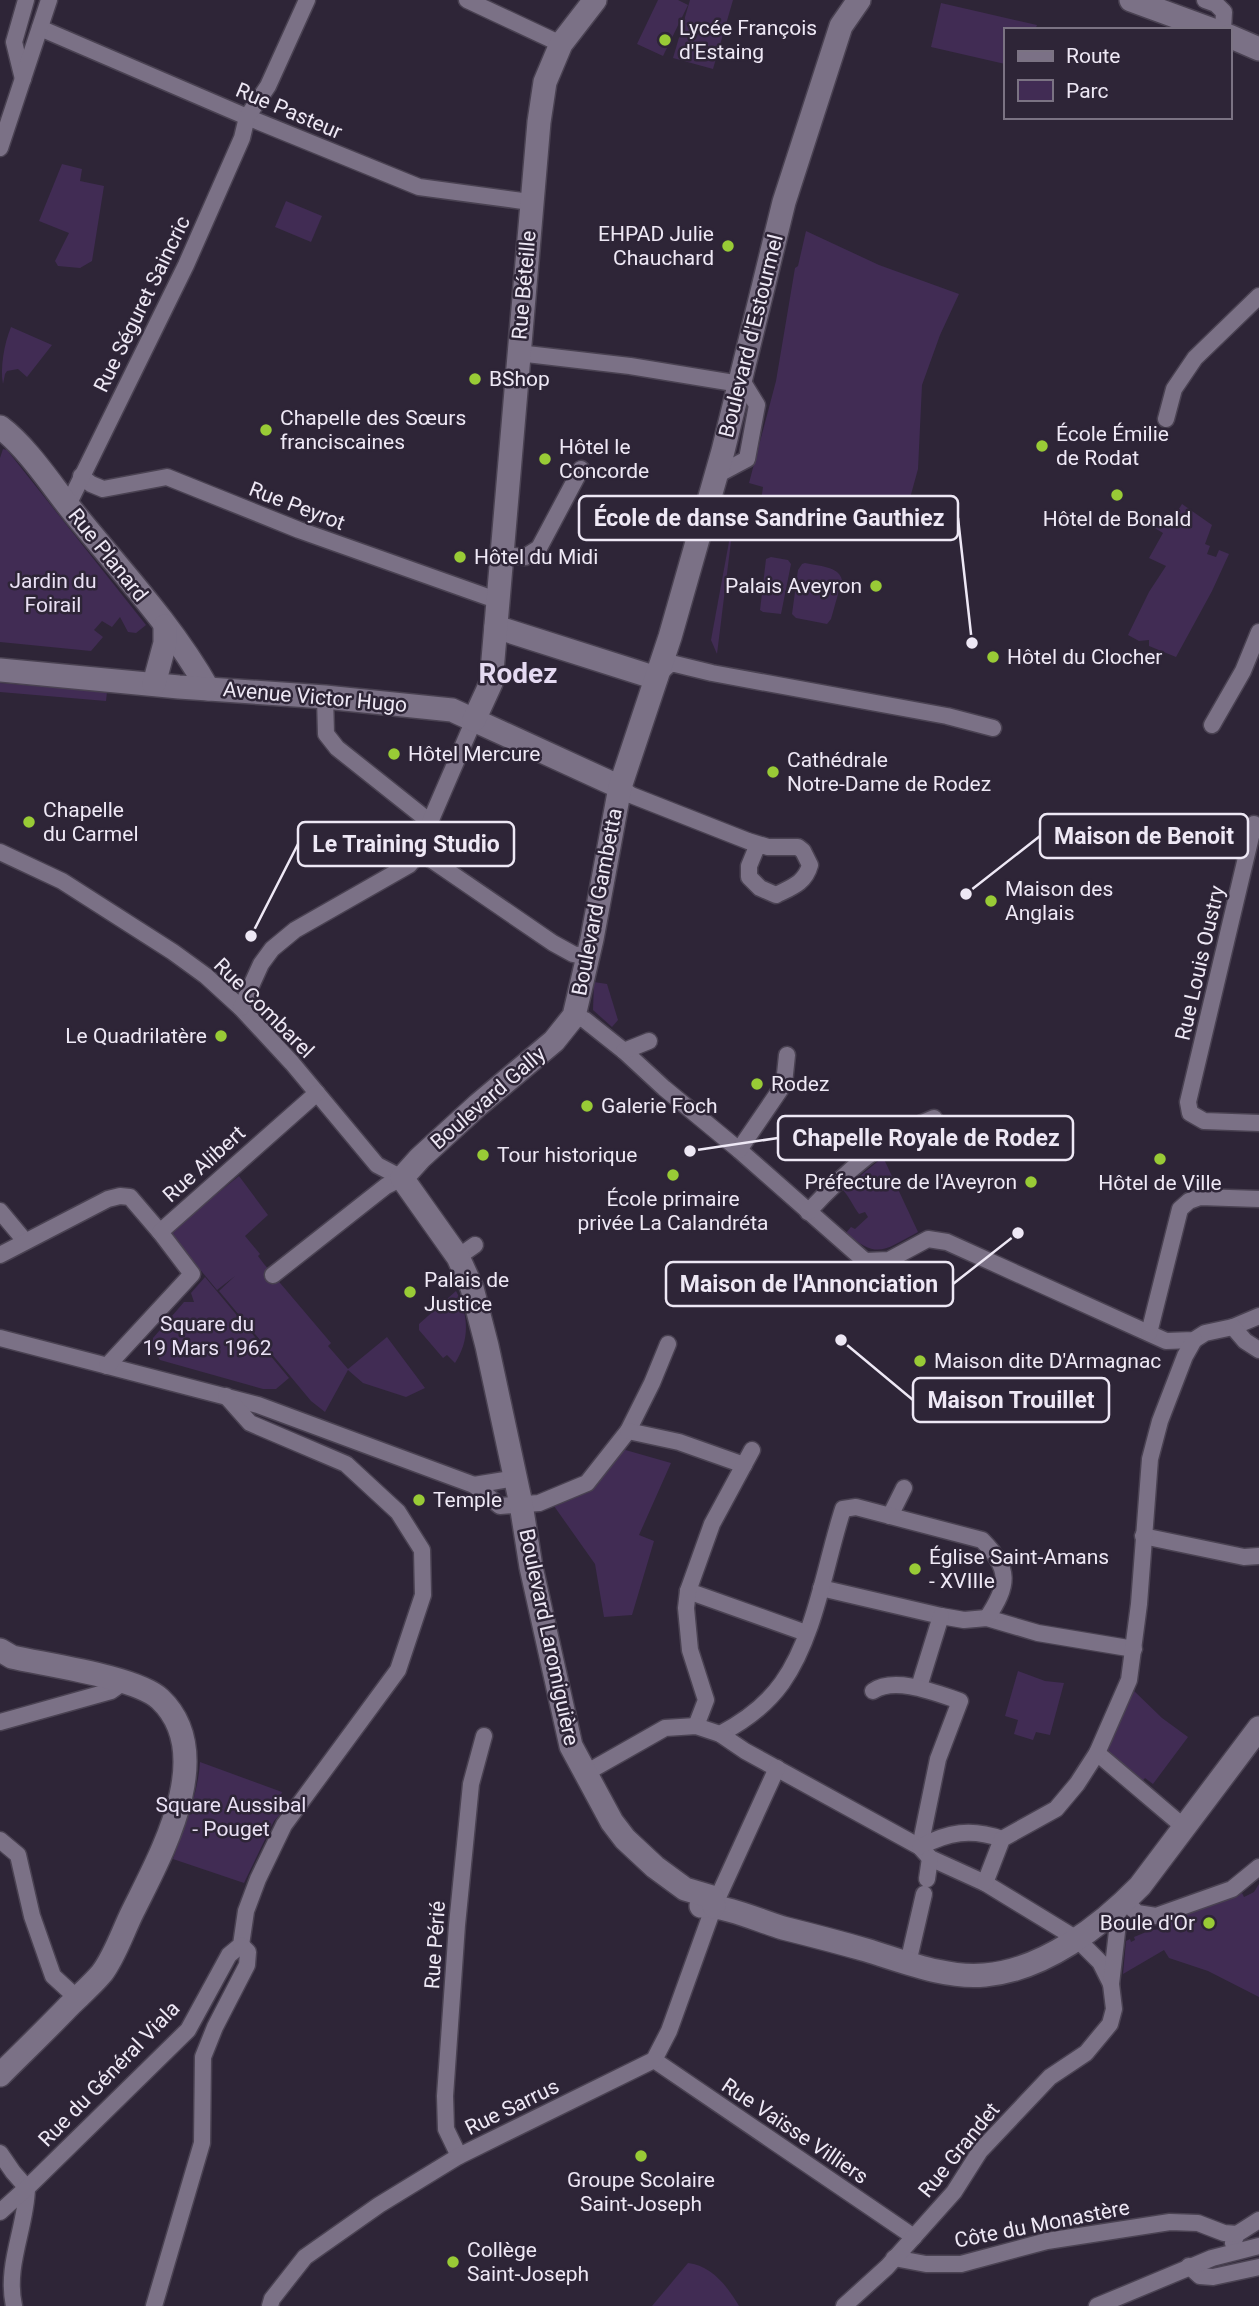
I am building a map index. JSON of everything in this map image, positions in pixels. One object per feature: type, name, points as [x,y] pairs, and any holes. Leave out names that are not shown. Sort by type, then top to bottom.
[{"type":"main road","name":"Rue Béteille","points":[[474,719],[491,683],[530,202],[545,82],[561,44],[595,0]]},
{"type":"main road","name":"Boulevard d'Estourmel","points":[[656,678],[673,628],[715,476],[784,202],[841,26],[859,0]]},
{"type":"main road","points":[[1131,0],[1208,28]]},
{"type":"main road","points":[[1231,37],[1259,49]]},
{"type":"main road","name":"Rue Planard","points":[[0,427],[68,505],[165,626],[195,666],[208,689]]},
{"type":"main road","points":[[154,684],[165,643],[165,626]]},
{"type":"main road","points":[[496,627],[656,678]]},
{"type":"main road","name":"Avenue Victor Hugo","points":[[0,670],[208,689],[325,696],[452,710],[620,787]]},
{"type":"main road","name":"Boulevard Gambetta","points":[[574,1016],[588,957],[620,787],[656,678]]},
{"type":"main road","name":"Boulevard Gally","points":[[402,1178],[478,1105],[554,1041],[574,1016]]},
{"type":"main road","name":"Boulevard Laromiguière","points":[[402,1178],[467,1251],[472,1288],[516,1478],[510,1505],[525,1528],[571,1746],[612,1822],[625,1839],[655,1867],[685,1889],[712,1897],[715,1906]]},
{"type":"main road","points":[[0,1650],[12,1657],[125,1681],[148,1690],[160,1699],[180,1728],[185,1745],[186,1765],[167,1836],[103,1972],[0,2075]]},
{"type":"main road","points":[[715,1906],[908,1963],[958,1974],[984,1975],[1017,1968],[1077,1939],[1121,1905],[1140,1886],[1259,1728]]},
{"type":"street","points":[[23,79],[14,43],[26,0]]},
{"type":"street","points":[[0,148],[50,0]]},
{"type":"street","name":"Rue Séguret Saincric","points":[[68,505],[186,265],[242,138],[247,117],[268,86],[307,0]]},
{"type":"street","points":[[467,0],[561,44]]},
{"type":"street","points":[[1205,0],[1216,4],[1224,12],[1223,28]]},
{"type":"street","name":"Rue Pasteur","points":[[40,28],[419,187],[530,202]]},
{"type":"street","points":[[1166,419],[1174,389],[1195,358],[1259,296]]},
{"type":"street","points":[[518,353],[740,382]]},
{"type":"street","points":[[502,555],[525,557],[539,548],[581,469]]},
{"type":"street","name":"Rue Peyrot","points":[[81,476],[103,489],[167,477],[299,530],[499,601]]},
{"type":"street","points":[[1212,725],[1243,671],[1259,632]]},
{"type":"street","points":[[656,678],[671,663],[947,716],[993,728]]},
{"type":"street","points":[[325,696],[326,734],[337,748],[430,822]]},
{"type":"street","points":[[241,1008],[261,964],[272,949],[287,936],[409,865],[420,852],[474,719]]},
{"type":"street","points":[[620,787],[631,795],[758,844]]},
{"type":"street","name":"Rue Louis Oustry","points":[[1252,823],[1188,1102],[1190,1113],[1204,1121],[1259,1123]]},
{"type":"street","name":"Rue Combarel","points":[[0,852],[61,881],[206,976],[241,1008],[377,1165],[402,1178]]},
{"type":"street","points":[[420,852],[553,943],[573,954],[588,957]]},
{"type":"street","points":[[574,1016],[585,1020],[624,1051],[663,1088],[739,1150],[865,1261],[889,1259],[928,1239],[947,1242],[1166,1341],[1194,1340]]},
{"type":"street","points":[[624,1051],[649,1041]]},
{"type":"street","points":[[739,1150],[784,1084],[786,1055]]},
{"type":"street","name":"Rue Alibert","points":[[107,1366],[192,1274],[160,1232],[317,1093]]},
{"type":"street","points":[[808,1212],[837,1181],[878,1147],[934,1118]]},
{"type":"street","points":[[273,1275],[386,1186],[402,1178]]},
{"type":"street","points":[[0,1255],[108,1199],[120,1196],[130,1197],[160,1232]]},
{"type":"street","points":[[1149,1333],[1180,1209],[1189,1200],[1200,1198],[1259,1199]]},
{"type":"street","points":[[0,1211],[25,1241]]},
{"type":"street","points":[[985,1883],[1002,1839],[1056,1809],[1077,1784],[1097,1753],[1129,1680],[1150,1459],[1158,1428],[1185,1356],[1194,1340],[1205,1332],[1259,1316]]},
{"type":"street","points":[[1225,1328],[1259,1350]]},
{"type":"street","points":[[0,1338],[226,1396],[306,1422],[474,1485],[510,1505],[539,1503],[562,1491],[587,1483],[628,1431],[668,1344]]},
{"type":"street","name":"Rue du Général Viala","points":[[0,2212],[188,2030],[229,1955],[241,1945],[246,1911],[284,1825],[398,1670],[423,1595],[422,1550],[398,1512],[346,1464],[250,1423],[226,1396]]},
{"type":"street","points":[[584,1773],[664,1728],[696,1726],[706,1700],[690,1650],[686,1608],[688,1591],[712,1524],[748,1457],[628,1431]]},
{"type":"street","points":[[474,1485],[516,1478]]},
{"type":"street","points":[[890,1516],[904,1488]]},
{"type":"street","points":[[720,1734],[738,1724],[771,1696],[794,1662],[821,1588],[843,1509],[856,1507],[982,1540],[994,1552],[1003,1567],[1000,1598],[993,1620]]},
{"type":"street","points":[[1143,1536],[1244,1556],[1259,1556]]},
{"type":"street","points":[[821,1588],[941,1616],[964,1620],[993,1620],[1038,1633],[1134,1649]]},
{"type":"street","points":[[688,1591],[806,1633]]},
{"type":"street","points":[[919,1687],[941,1616]]},
{"type":"street","points":[[0,1722],[111,1691],[125,1681]]},
{"type":"street","points":[[873,1691],[882,1685],[919,1687],[960,1701],[938,1759],[925,1852],[925,1886],[908,1963]]},
{"type":"street","name":"Rue Grandet","points":[[696,1726],[720,1734],[745,1751],[985,1883],[1077,1939],[1093,1953],[1111,1984]]},
{"type":"street","name":"Rue Périé","points":[[459,2156],[446,2129],[445,2096],[457,1924],[471,1784],[484,1736]]},
{"type":"street","points":[[1097,1753],[1184,1827]]},
{"type":"street","points":[[654,2060],[669,2031],[715,1906],[777,1768]]},
{"type":"street","points":[[925,1852],[940,1836],[987,1834],[1002,1839]]},
{"type":"street","points":[[0,1840],[18,1856],[32,1916],[53,1976],[77,1998]]},
{"type":"street","points":[[1121,1905],[1138,1913],[1156,1916],[1232,1889],[1259,1867]]},
{"type":"street","name":"Rue Grandet","points":[[845,2306],[914,2238],[954,2192],[980,2151],[1050,2077],[1086,2053],[1110,2024],[1114,2009],[1111,1984],[1121,1905]]},
{"type":"street","points":[[154,2306],[202,2143],[203,2057],[215,2027],[247,1965],[248,1952],[241,1945]]},
{"type":"street","name":"Rue Sarrus","points":[[270,2306],[272,2299],[305,2257],[379,2205],[459,2156],[654,2060]]},
{"type":"street","name":"Rue Vaïsse Villiers","points":[[654,2060],[914,2238]]},
{"type":"street","points":[[0,2153],[27,2188],[26,2210],[10,2272],[14,2306]]},
{"type":"street","points":[[1228,2252],[1237,2234],[1259,2220]]},
{"type":"street","name":"Côte du Monastère","points":[[894,2258],[926,2264],[961,2264],[1046,2241],[1170,2222],[1198,2224],[1224,2233],[1237,2234]]},
{"type":"street","points":[[1097,2306],[1189,2266],[1228,2252],[1259,2246]]},
{"type":"street","points":[[1189,2266],[1200,2276],[1213,2277],[1259,2267]]},
{"type":"green space","points":[[658,0],[678,0],[688,5],[663,56],[637,44]]},
{"type":"green space","points":[[690,0],[733,0],[713,69],[673,58]]},
{"type":"green space","points":[[941,3],[1037,25],[1036,28],[1004,28],[1004,64],[931,47]]},
{"type":"green space","points":[[62,164],[82,169],[80,181],[104,186],[92,261],[80,268],[58,266],[55,261],[69,233],[39,221]]},
{"type":"green space","points":[[286,201],[322,216],[311,242],[275,227]]},
{"type":"green space","points":[[806,231],[879,265],[959,294],[940,335],[922,385],[918,469],[904,520],[863,512],[861,520],[761,501],[763,487],[749,483],[776,381],[795,268],[798,266]]},
{"type":"green space","points":[[11,327],[52,345],[27,377],[18,369],[7,371],[3,384],[3,356]]},
{"type":"green space","name":"Jardin du Foirail","points":[[3,449],[7,450],[146,625],[136,633],[128,632],[120,617],[112,627],[102,621],[94,630],[103,637],[91,651],[0,642],[0,458]]},
{"type":"green space","points":[[1182,504],[1212,525],[1205,544],[1210,546],[1207,554],[1216,557],[1219,550],[1229,554],[1176,657],[1149,646],[1149,640],[1139,641],[1128,635],[1149,592],[1166,566],[1149,558],[1163,533],[1153,527],[1160,514],[1172,520]]},
{"type":"green space","points":[[735,509],[717,654],[711,640]]},
{"type":"green space","points":[[771,557],[788,560],[791,564],[781,614],[760,610],[766,559]]},
{"type":"green space","points":[[805,563],[832,569],[842,580],[831,619],[827,624],[796,618],[792,614],[798,570]]},
{"type":"green space","points":[[0,683],[107,692],[106,701],[0,692]]},
{"type":"green space","points":[[594,982],[607,984],[618,1020],[612,1027],[593,1010]]},
{"type":"green space","points":[[883,1157],[918,1232],[889,1247],[874,1249],[866,1247],[846,1233],[868,1217],[865,1212],[859,1214],[843,1190]]},
{"type":"green space","points":[[239,1176],[268,1215],[245,1236],[260,1254],[258,1256],[264,1264],[331,1343],[328,1346],[348,1369],[387,1337],[425,1388],[406,1397],[363,1383],[348,1370],[325,1412],[311,1401],[219,1291],[235,1276],[217,1290],[169,1232]]},
{"type":"green space","name":"Square du 19 Mars 1962","points":[[205,1277],[289,1378],[276,1389],[263,1389],[160,1360],[152,1347],[153,1338],[184,1302],[194,1302],[191,1293]]},
{"type":"green space","points":[[456,1291],[466,1327],[463,1345],[455,1363],[447,1355],[443,1358],[419,1330],[419,1324]]},
{"type":"green space","points":[[622,1449],[671,1463],[639,1535],[654,1541],[632,1615],[604,1617],[595,1564],[554,1506],[588,1489]]},
{"type":"green space","points":[[1018,1671],[1045,1681],[1064,1683],[1050,1735],[1036,1732],[1033,1740],[1014,1734],[1018,1720],[1005,1716]]},
{"type":"green space","points":[[1132,1689],[1162,1718],[1188,1737],[1153,1784],[1145,1778],[1140,1784],[1101,1752]]},
{"type":"green space","name":"Square Aussibal - Pouget","points":[[200,1762],[282,1792],[278,1803],[287,1807],[274,1821],[244,1883],[173,1859],[193,1799]]},
{"type":"green space","points":[[1259,1884],[1259,1997],[1208,1971],[1169,1958],[1164,1950],[1123,1974],[1126,1941],[1130,1939],[1131,1942],[1135,1940],[1134,1937],[1151,1930],[1162,1929],[1167,1920],[1242,1893],[1244,1897],[1254,1892]]},
{"type":"green space","points":[[688,2263],[711,2272],[739,2306],[652,2306]]},
{"type":"place","name":"Lycée François d'Estaing","points":[[665,40]]},
{"type":"place","name":"EHPAD Julie Chauchard","points":[[728,246]]},
{"type":"place","name":"BShop","points":[[475,379]]},
{"type":"place","name":"Chapelle des Sœurs franciscaines","points":[[266,430]]},
{"type":"place","name":"École Émilie de Rodat","points":[[1042,446]]},
{"type":"place","name":"Hôtel le Concorde","points":[[545,459]]},
{"type":"place","name":"Hôtel de Bonald","points":[[1117,495]]},
{"type":"place","name":"Hôtel du Midi","points":[[460,557]]},
{"type":"place","name":"Palais Aveyron","points":[[876,586]]},
{"type":"place","name":"École de danse Sandrine Gauthiez","points":[[972,643]]},
{"type":"place","name":"Hôtel du Clocher","points":[[993,657]]},
{"type":"place","name":"Hôtel Mercure","points":[[394,754]]},
{"type":"place","name":"Cathédrale Notre-Dame de Rodez","points":[[773,772]]},
{"type":"place","name":"Chapelle du Carmel","points":[[29,822]]},
{"type":"place","name":"Maison de Benoit","points":[[966,894]]},
{"type":"place","name":"Maison des Anglais","points":[[991,901]]},
{"type":"place","name":"Le Training Studio","points":[[251,936]]},
{"type":"place","name":"Le Quadrilatère","points":[[221,1036]]},
{"type":"place","name":"Rodez","points":[[757,1084]]},
{"type":"place","name":"Galerie Foch","points":[[587,1106]]},
{"type":"place","name":"Chapelle Royale de Rodez","points":[[690,1151]]},
{"type":"place","name":"Tour historique","points":[[483,1155]]},
{"type":"place","name":"Hôtel de Ville","points":[[1160,1159]]},
{"type":"place","name":"École primaire privée La Calandréta","points":[[673,1175]]},
{"type":"place","name":"Préfecture de l'Aveyron","points":[[1031,1182]]},
{"type":"place","name":"Maison de l'Annonciation","points":[[1018,1233]]},
{"type":"place","name":"Palais de Justice","points":[[410,1292]]},
{"type":"place","name":"Maison Trouillet","points":[[841,1340]]},
{"type":"place","name":"Maison dite D'Armagnac","points":[[920,1361]]},
{"type":"place","name":"Temple","points":[[419,1500]]},
{"type":"place","name":"Église Saint-Amans - XVIIIe","points":[[915,1569]]},
{"type":"place","name":"Boule d'Or","points":[[1209,1923]]},
{"type":"place","name":"Groupe Scolaire Saint-Joseph","points":[[641,2156]]},
{"type":"place","name":"Collège Saint-Joseph","points":[[453,2262]]},
{"type":"district","name":"Rodez","points":[[518,673]]}]
